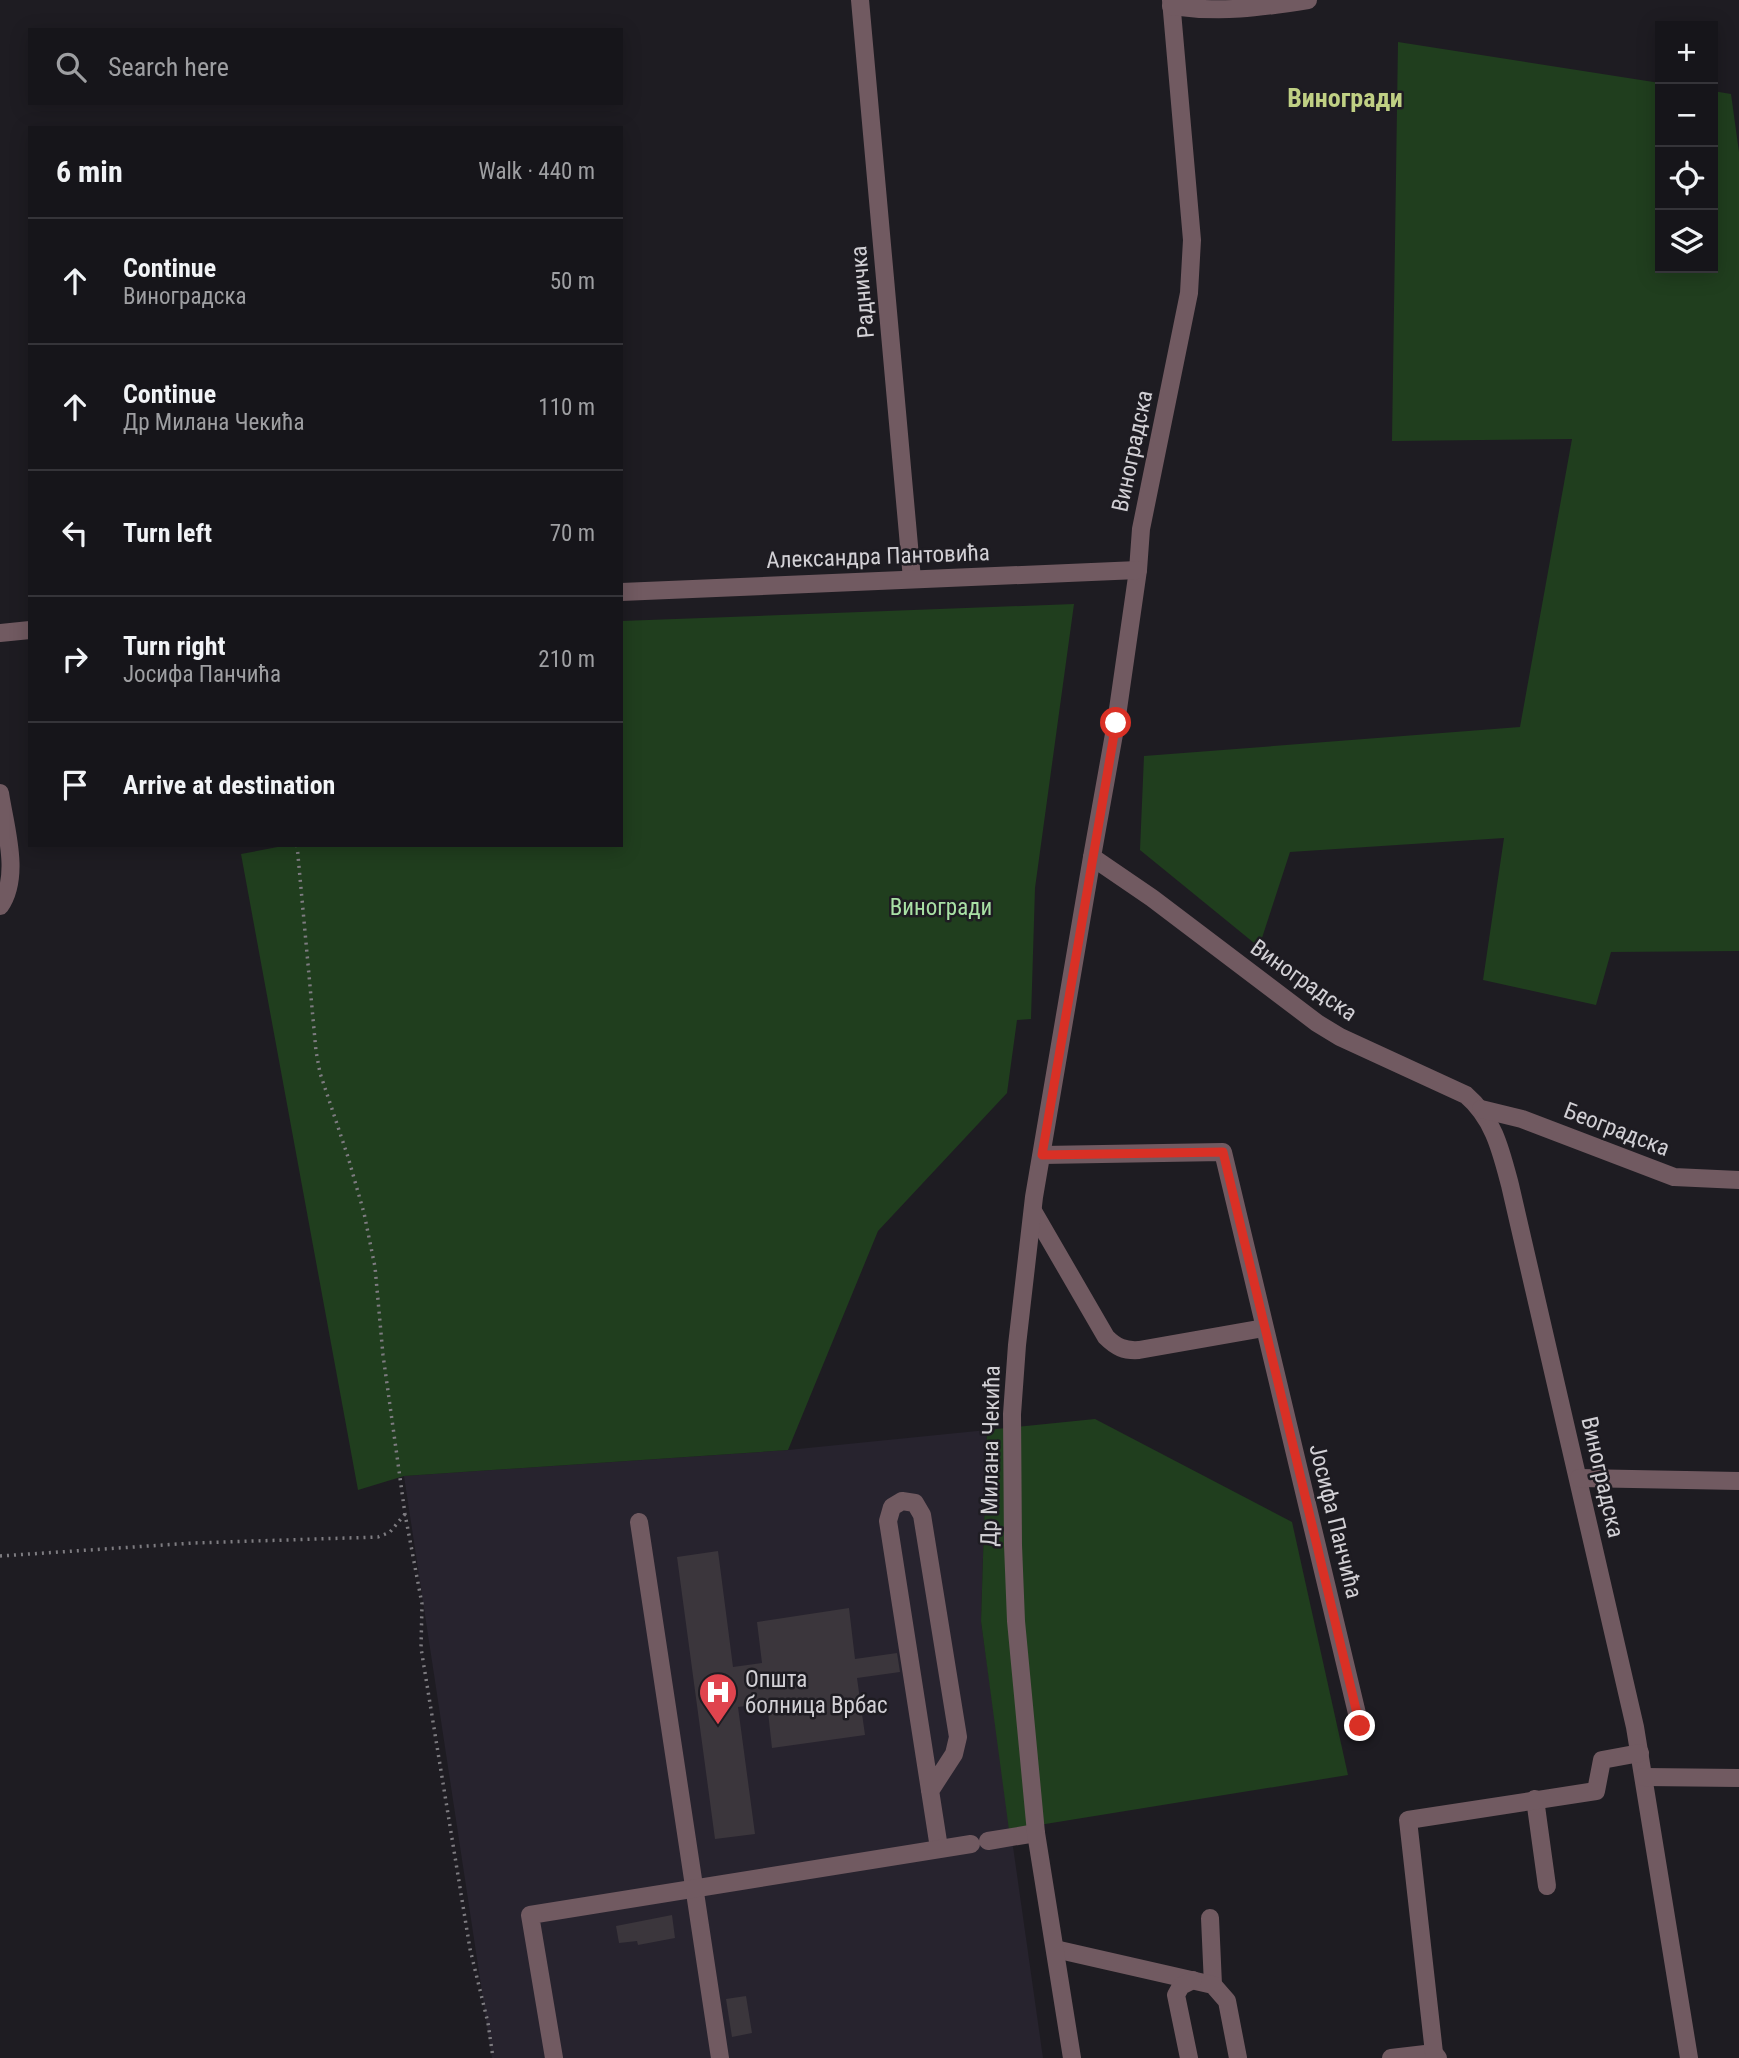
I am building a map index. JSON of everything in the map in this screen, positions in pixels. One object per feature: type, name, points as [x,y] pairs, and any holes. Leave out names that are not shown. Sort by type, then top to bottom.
[{"type":"street","name":"Радничка","points":[[860,0],[912,579]]},
{"type":"street","points":[[1171,3],[1205,11],[1227,11],[1308,0]]},
{"type":"street","name":"Виноградска","points":[[1171,3],[1192,240],[1192,269],[1141,529],[1138,570],[1116,723],[1092,857],[1152,898],[1317,1023],[1340,1037],[1459,1090],[1481,1109],[1499,1141],[1579,1478],[1640,1753],[1689,2058]]},
{"type":"street","name":"Александра Пантовића","points":[[623,592],[1138,570]]},
{"type":"street","points":[[0,633],[28,630]]},
{"type":"street","points":[[0,793],[11,869],[9,891],[0,906]]},
{"type":"street","name":"Др Милана Чекића","points":[[1072,2058],[1036,1833],[1016,1621],[1012,1415],[1017,1345],[1033,1211],[1092,857]]},
{"type":"street","name":"Београдска","points":[[1481,1109],[1522,1119],[1674,1177],[1739,1180]]},
{"type":"street","name":"Јосифа Панчића","points":[[1042,1155],[1223,1152],[1360,1726]]},
{"type":"street","points":[[1033,1211],[1106,1337],[1115,1346],[1127,1351],[1139,1350],[1264,1328]]},
{"type":"street","points":[[1579,1478],[1739,1481]]},
{"type":"street","points":[[930,1791],[954,1754],[958,1737],[922,1515],[915,1503],[902,1501],[892,1507],[888,1521],[930,1791],[939,1848]]},
{"type":"street","points":[[639,1522],[720,2058]]},
{"type":"street","points":[[1391,2058],[1436,2055],[1408,1820],[1595,1791],[1602,1760],[1640,1753]]},
{"type":"street","points":[[1644,1777],[1739,1778]]},
{"type":"street","points":[[1535,1799],[1547,1886]]},
{"type":"street","points":[[554,2058],[530,1916],[1036,1833]]},
{"type":"street","points":[[1210,1918],[1213,1985]]},
{"type":"street","points":[[1055,1949],[1213,1985],[1227,2001],[1238,2058]]},
{"type":"street","points":[[1189,2058],[1176,1995],[1181,1986],[1193,1980]]},
{"type":"path","points":[[297,847],[316,1051],[320,1073],[364,1213],[375,1267],[383,1355],[405,1514],[422,1604],[421,1648],[461,1897],[493,2058]]},
{"type":"path","points":[[0,1556],[193,1543],[378,1537],[390,1532],[405,1514]]},
{"type":"shaded area","name":"Општа болница Врбас","points":[[987,1430],[981,1621],[1043,2058],[492,2058],[404,1476],[788,1450]]},
{"type":"green space","points":[[1398,42],[1655,82],[1655,273],[1718,273],[1718,92],[1731,94],[1739,152],[1739,951],[1611,952],[1596,1005],[1483,980],[1504,838],[1290,852],[1259,947],[1140,850],[1144,756],[1520,727],[1572,439],[1392,441]]},
{"type":"green space","points":[[1074,604],[1035,888],[1031,1019],[1017,1020],[1007,1093],[878,1231],[788,1450],[404,1476],[358,1490],[241,854],[278,847],[623,847],[623,621]]},
{"type":"green space","points":[[1095,1419],[1292,1522],[1348,1775],[1009,1830],[981,1621],[987,1430]]},
{"type":"building","points":[[718,1551],[733,1667],[762,1663],[757,1622],[849,1608],[855,1659],[897,1653],[900,1672],[857,1678],[865,1735],[772,1748],[767,1703],[738,1707],[755,1834],[715,1839],[677,1557]]},
{"type":"building","points":[[672,1915],[675,1938],[638,1945],[637,1941],[619,1943],[616,1926]]},
{"type":"building","points":[[746,1996],[752,2033],[732,2037],[726,1999]]},
{"type":"place","name":"Општа болница Врбас","points":[[718,1726]]},
{"type":"district","name":"Виногради","points":[[1345,98]]},
{"type":"route","points":[[1116,723],[1042,1155],[1223,1152],[1360,1726]]}]
